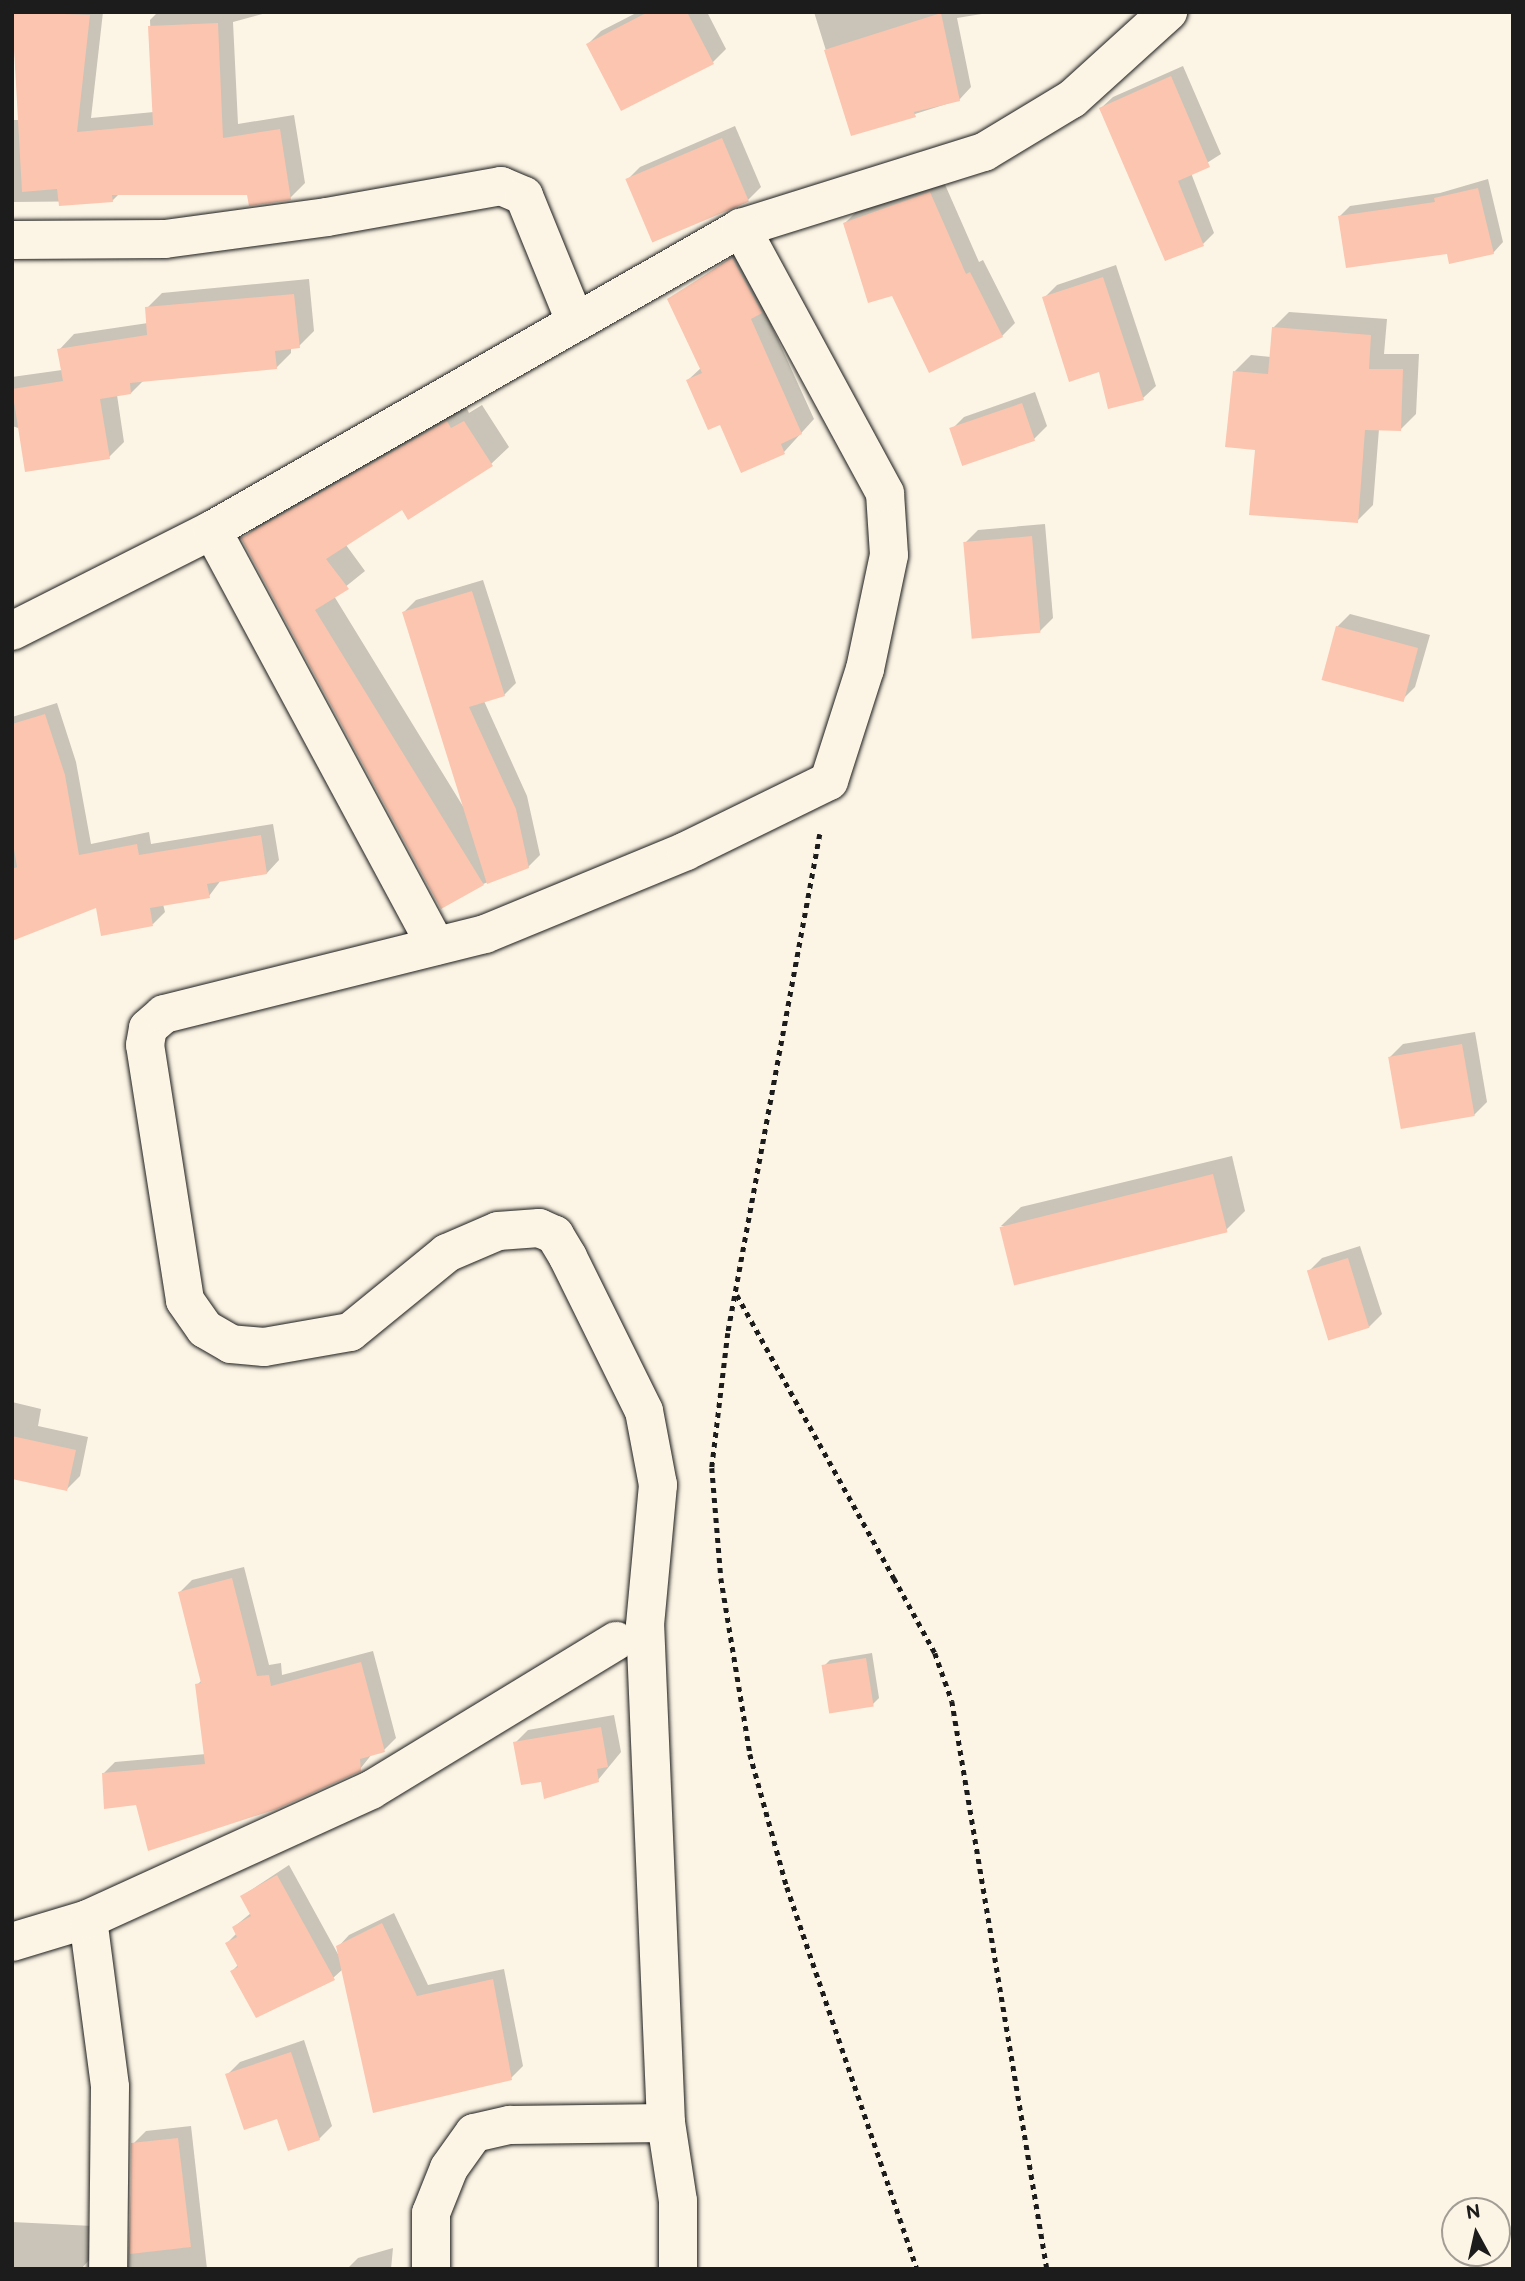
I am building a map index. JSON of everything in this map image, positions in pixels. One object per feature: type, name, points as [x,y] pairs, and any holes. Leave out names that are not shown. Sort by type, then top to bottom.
[{"type":"street","points":[[12,631],[212,530],[741,228],[984,152],[1072,99],[1168,12]]},
{"type":"street","points":[[12,240],[165,239],[327,218],[501,186],[524,196],[575,321]]},
{"type":"street","points":[[678,2269],[678,2201],[666,2123],[645,1625],[658,1485],[644,1411],[568,1257],[555,1235],[539,1228],[498,1231],[447,1253],[350,1332],[303,1343],[231,1344],[205,1329],[185,1300],[145,1045],[148,1028],[164,1014],[485,934],[686,851],[829,781],[865,669],[889,555],[885,493],[741,228]]},
{"type":"street","points":[[212,530],[436,946]]},
{"type":"street","points":[[12,1942],[88,1919],[371,1790],[616,1641]]},
{"type":"street","points":[[88,1919],[110,2087],[108,2269]]},
{"type":"street","points":[[431,2269],[431,2213],[449,2168],[474,2133],[510,2125],[666,2123]]},
{"type":"path","points":[[829,781],[736,1294],[712,1468],[721,1578],[751,1754],[787,1887],[917,2269]]},
{"type":"path","points":[[736,1294],[906,1599],[934,1653],[952,1701],[1047,2269]]},
{"type":"building","points":[[12,12],[90,15],[77,132],[153,125],[148,26],[218,23],[223,138],[280,129],[291,200],[249,206],[247,195],[112,195],[113,202],[59,206],[57,189],[22,192]]},
{"type":"building","points":[[648,12],[687,12],[714,64],[621,111],[586,44]]},
{"type":"building","points":[[941,13],[960,101],[914,112],[916,117],[851,136],[824,50]]},
{"type":"building","points":[[1171,76],[1210,167],[1178,181],[1204,246],[1165,261],[1099,108]]},
{"type":"building","points":[[722,138],[749,202],[652,243],[625,179]]},
{"type":"building","points":[[1478,188],[1494,254],[1449,264],[1447,254],[1346,268],[1338,216],[1435,202],[1434,198]]},
{"type":"building","points":[[930,192],[966,274],[970,272],[1003,337],[929,373],[892,296],[868,303],[843,223]]},
{"type":"building","points":[[732,258],[762,313],[751,319],[802,434],[781,444],[785,454],[741,473],[720,425],[708,430],[686,380],[702,373],[667,299]]},
{"type":"building","points":[[1103,277],[1144,400],[1108,409],[1099,372],[1069,382],[1042,297]]},
{"type":"building","points":[[294,294],[300,348],[275,351],[277,369],[130,383],[131,394],[100,399],[110,459],[25,472],[12,389],[63,381],[57,349],[147,335],[145,307]]},
{"type":"building","points":[[1272,327],[1371,335],[1369,369],[1403,369],[1401,431],[1365,430],[1358,523],[1249,515],[1255,450],[1225,447],[1233,371],[1268,374]]},
{"type":"building","points":[[1022,403],[1035,441],[962,466],[949,428]]},
{"type":"building","points":[[447,421],[451,428],[464,421],[493,466],[408,520],[402,510],[326,559],[349,589],[315,610],[484,885],[441,909],[241,538]]},
{"type":"building","points":[[1032,536],[1040,633],[972,639],[963,542]]},
{"type":"building","points":[[472,591],[505,696],[469,707],[516,809],[529,868],[487,884],[402,612]]},
{"type":"building","points":[[1336,626],[1418,648],[1404,702],[1322,680]]},
{"type":"building","points":[[45,714],[65,775],[79,855],[137,844],[139,855],[261,835],[267,874],[207,884],[210,898],[150,908],[153,926],[101,936],[96,908],[12,941],[12,869],[17,867],[12,837],[12,724]]},
{"type":"building","points":[[1462,1044],[1475,1116],[1401,1129],[1388,1057]]},
{"type":"building","points":[[1213,1174],[1228,1232],[1014,1285],[1000,1227]]},
{"type":"building","points":[[1348,1258],[1369,1328],[1328,1340],[1307,1271]]},
{"type":"building","points":[[12,1436],[76,1450],[67,1491],[12,1479]]},
{"type":"building","points":[[232,1578],[257,1676],[269,1675],[271,1686],[361,1662],[385,1752],[360,1759],[361,1771],[277,1809],[148,1851],[136,1805],[104,1809],[102,1773],[205,1764],[195,1684],[201,1683],[178,1592]]},
{"type":"building","points":[[866,1658],[874,1706],[829,1713],[822,1665]]},
{"type":"building","points":[[601,1727],[608,1767],[597,1769],[599,1782],[544,1799],[541,1782],[521,1785],[513,1742]]},
{"type":"building","points":[[277,1875],[335,1980],[256,2018],[230,1971],[238,1967],[225,1943],[237,1937],[232,1927],[251,1916],[240,1896]]},
{"type":"building","points":[[382,1923],[417,1996],[493,1979],[512,2080],[373,2113],[336,1946]]},
{"type":"building","points":[[291,2052],[320,2140],[288,2151],[277,2119],[244,2130],[225,2074]]},
{"type":"building","points":[[178,2138],[191,2247],[130,2254],[131,2143]]}]
